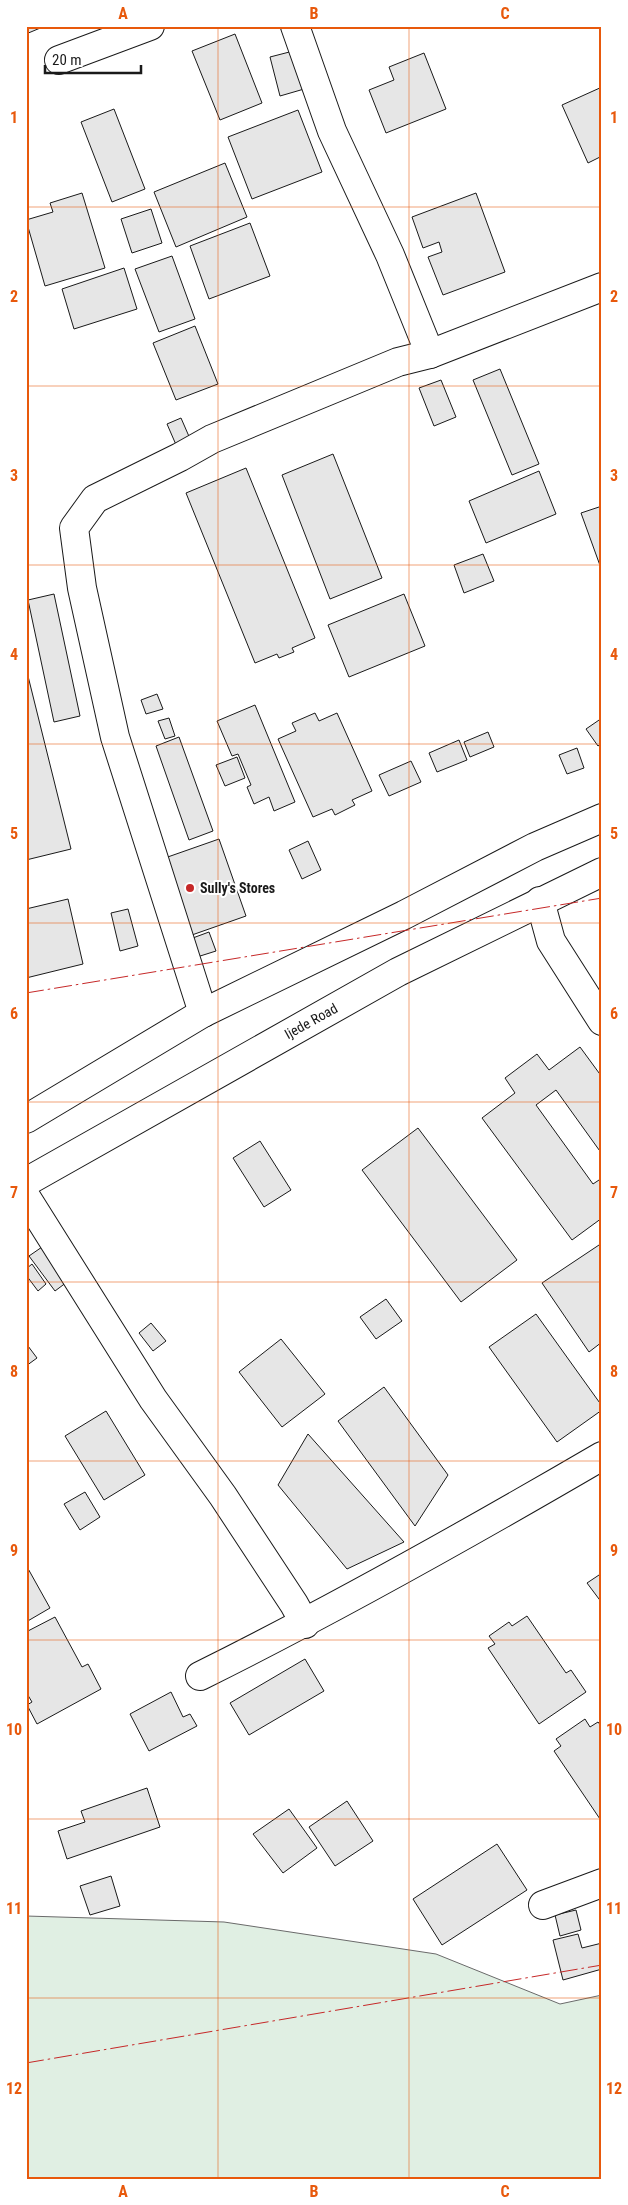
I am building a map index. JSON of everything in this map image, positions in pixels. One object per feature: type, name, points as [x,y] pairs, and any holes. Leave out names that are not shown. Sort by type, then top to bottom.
[{"type":"street","points":[[60,60],[150,26]]},
{"type":"street","points":[[296,26],[332,131],[390,255],[430,354]]},
{"type":"street","points":[[204,1013],[115,737],[82,588],[74,528],[95,499],[212,439],[398,362],[430,354],[602,287]]},
{"type":"street","points":[[26,1119],[204,1013],[404,915],[535,847],[602,818]]},
{"type":"street","name":"Ijede Road","points":[[26,1182],[398,972],[602,872]]},
{"type":"street","points":[[540,901],[551,941],[602,1021]]},
{"type":"street","points":[[26,1197],[153,1398],[223,1496],[294,1604],[304,1624]]},
{"type":"street","points":[[200,1676],[304,1624],[484,1525],[602,1456]]},
{"type":"street","points":[[543,1905],[602,1883]]},
{"type":"green space","points":[[26,1916],[224,1922],[436,1954],[560,2004],[602,1995],[602,2179],[26,2179]]},
{"type":"building","points":[[26,26],[45,26],[26,34]]},
{"type":"building","points":[[235,34],[262,103],[220,120],[192,51]]},
{"type":"building","points":[[301,49],[311,87],[280,96],[270,57]]},
{"type":"building","points":[[424,53],[446,109],[386,133],[369,90],[394,80],[389,67]]},
{"type":"building","points":[[602,87],[602,156],[588,163],[562,105]]},
{"type":"building","points":[[114,109],[145,189],[112,202],[81,122]]},
{"type":"building","points":[[298,110],[322,172],[252,199],[228,137]]},
{"type":"building","points":[[225,163],[247,217],[176,247],[154,192]]},
{"type":"building","points":[[82,193],[105,268],[45,286],[26,220],[53,212],[50,203]]},
{"type":"building","points":[[476,193],[505,272],[443,295],[428,257],[442,252],[439,242],[423,248],[412,217]]},
{"type":"building","points":[[151,209],[162,243],[132,253],[121,219]]},
{"type":"building","points":[[250,223],[270,276],[209,299],[190,246]]},
{"type":"building","points":[[172,256],[195,319],[159,332],[135,269]]},
{"type":"building","points":[[124,268],[137,309],[74,329],[62,289]]},
{"type":"building","points":[[195,326],[218,384],[176,400],[153,343]]},
{"type":"building","points":[[500,369],[539,464],[512,475],[473,380]]},
{"type":"building","points":[[441,380],[456,417],[434,426],[419,388]]},
{"type":"building","points":[[181,418],[191,441],[177,447],[167,424]]},
{"type":"building","points":[[333,454],[382,578],[330,599],[282,475]]},
{"type":"building","points":[[246,468],[315,638],[292,648],[294,652],[279,658],[277,654],[255,663],[186,493]]},
{"type":"building","points":[[539,471],[556,514],[486,543],[469,501]]},
{"type":"building","points":[[602,506],[602,571],[581,513]]},
{"type":"building","points":[[483,554],[494,581],[464,593],[454,565]]},
{"type":"building","points":[[54,594],[80,716],[54,722],[28,600]]},
{"type":"building","points":[[404,594],[425,646],[349,677],[328,625]]},
{"type":"building","points":[[26,668],[71,849],[26,860]]},
{"type":"building","points":[[157,694],[163,709],[146,714],[141,700]]},
{"type":"building","points":[[255,705],[295,802],[274,811],[269,797],[254,804],[247,787],[251,785],[238,754],[232,756],[217,721]]},
{"type":"building","points":[[315,713],[319,721],[337,713],[372,791],[352,800],[355,805],[335,815],[332,809],[313,817],[278,739],[296,731],[292,723]]},
{"type":"building","points":[[169,718],[175,736],[165,739],[158,721]]},
{"type":"building","points":[[602,718],[602,743],[598,746],[586,729]]},
{"type":"building","points":[[488,732],[494,747],[470,757],[464,742]]},
{"type":"building","points":[[179,737],[213,831],[189,840],[156,746]]},
{"type":"building","points":[[459,740],[467,760],[437,772],[429,753]]},
{"type":"building","points":[[577,748],[584,768],[567,774],[559,755]]},
{"type":"building","points":[[237,757],[245,778],[225,786],[216,765]]},
{"type":"building","points":[[411,761],[421,782],[389,796],[379,775]]},
{"type":"building","points":[[219,839],[246,916],[189,936],[162,859]]},
{"type":"building","points":[[308,841],[321,870],[302,879],[289,850]]},
{"type":"building","points":[[68,899],[83,964],[26,978],[26,909]]},
{"type":"building","points":[[128,909],[138,946],[120,951],[111,913]]},
{"type":"building","points":[[209,932],[216,951],[197,957],[190,939]]},
{"type":"building","points":[[580,1047],[602,1077],[602,1154],[556,1090],[536,1105],[593,1184],[602,1178],[602,1218],[572,1240],[482,1118],[515,1093],[505,1078],[537,1054],[549,1070]]},
{"type":"building","points":[[418,1128],[517,1260],[461,1302],[362,1170]]},
{"type":"building","points":[[260,1141],[291,1190],[264,1207],[233,1158]]},
{"type":"building","points":[[602,1243],[602,1342],[589,1352],[542,1283]]},
{"type":"building","points":[[42,1247],[67,1282],[55,1291],[29,1256]]},
{"type":"building","points":[[32,1264],[46,1284],[38,1291],[26,1275],[26,1269]]},
{"type":"building","points":[[386,1299],[402,1321],[376,1339],[360,1317]]},
{"type":"building","points":[[536,1314],[602,1406],[602,1410],[557,1442],[489,1347]]},
{"type":"building","points":[[151,1323],[166,1341],[153,1351],[139,1333]]},
{"type":"building","points":[[281,1339],[325,1394],[282,1427],[239,1372]]},
{"type":"building","points":[[28,1346],[37,1358],[26,1366],[26,1347]]},
{"type":"building","points":[[384,1387],[448,1475],[415,1526],[338,1421]]},
{"type":"building","points":[[106,1411],[145,1475],[104,1500],[65,1436]]},
{"type":"building","points":[[308,1434],[404,1542],[347,1569],[278,1485]]},
{"type":"building","points":[[85,1492],[100,1517],[80,1530],[64,1504]]},
{"type":"building","points":[[26,1565],[50,1608],[26,1622]]},
{"type":"building","points":[[602,1573],[602,1603],[587,1583]]},
{"type":"building","points":[[527,1616],[566,1673],[571,1670],[586,1692],[539,1724],[488,1648],[495,1644],[489,1636],[509,1622],[512,1626]]},
{"type":"building","points":[[55,1617],[82,1667],[88,1664],[101,1689],[37,1724],[27,1705],[32,1702],[26,1692],[26,1632]]},
{"type":"building","points":[[305,1659],[324,1691],[249,1735],[230,1703]]},
{"type":"building","points":[[171,1692],[183,1717],[190,1714],[197,1726],[149,1751],[130,1714]]},
{"type":"building","points":[[585,1719],[590,1727],[598,1722],[602,1727],[602,1822],[554,1751],[561,1746],[556,1739]]},
{"type":"building","points":[[147,1788],[160,1827],[67,1859],[58,1831],[85,1822],[81,1811]]},
{"type":"building","points":[[347,1801],[373,1841],[335,1866],[309,1827]]},
{"type":"building","points":[[289,1809],[317,1848],[283,1873],[253,1834]]},
{"type":"building","points":[[497,1844],[527,1890],[442,1945],[413,1899]]},
{"type":"building","points":[[111,1876],[120,1906],[90,1915],[80,1886]]},
{"type":"building","points":[[576,1910],[581,1930],[560,1936],[555,1915]]},
{"type":"building","points":[[578,1934],[582,1948],[602,1943],[602,1969],[563,1980],[553,1940]]},
{"type":"power","points":[[26,993],[602,898]]},
{"type":"power","points":[[26,2063],[602,1965]]},
{"type":"place","name":"Sully's Stores","points":[[190,888]]}]
